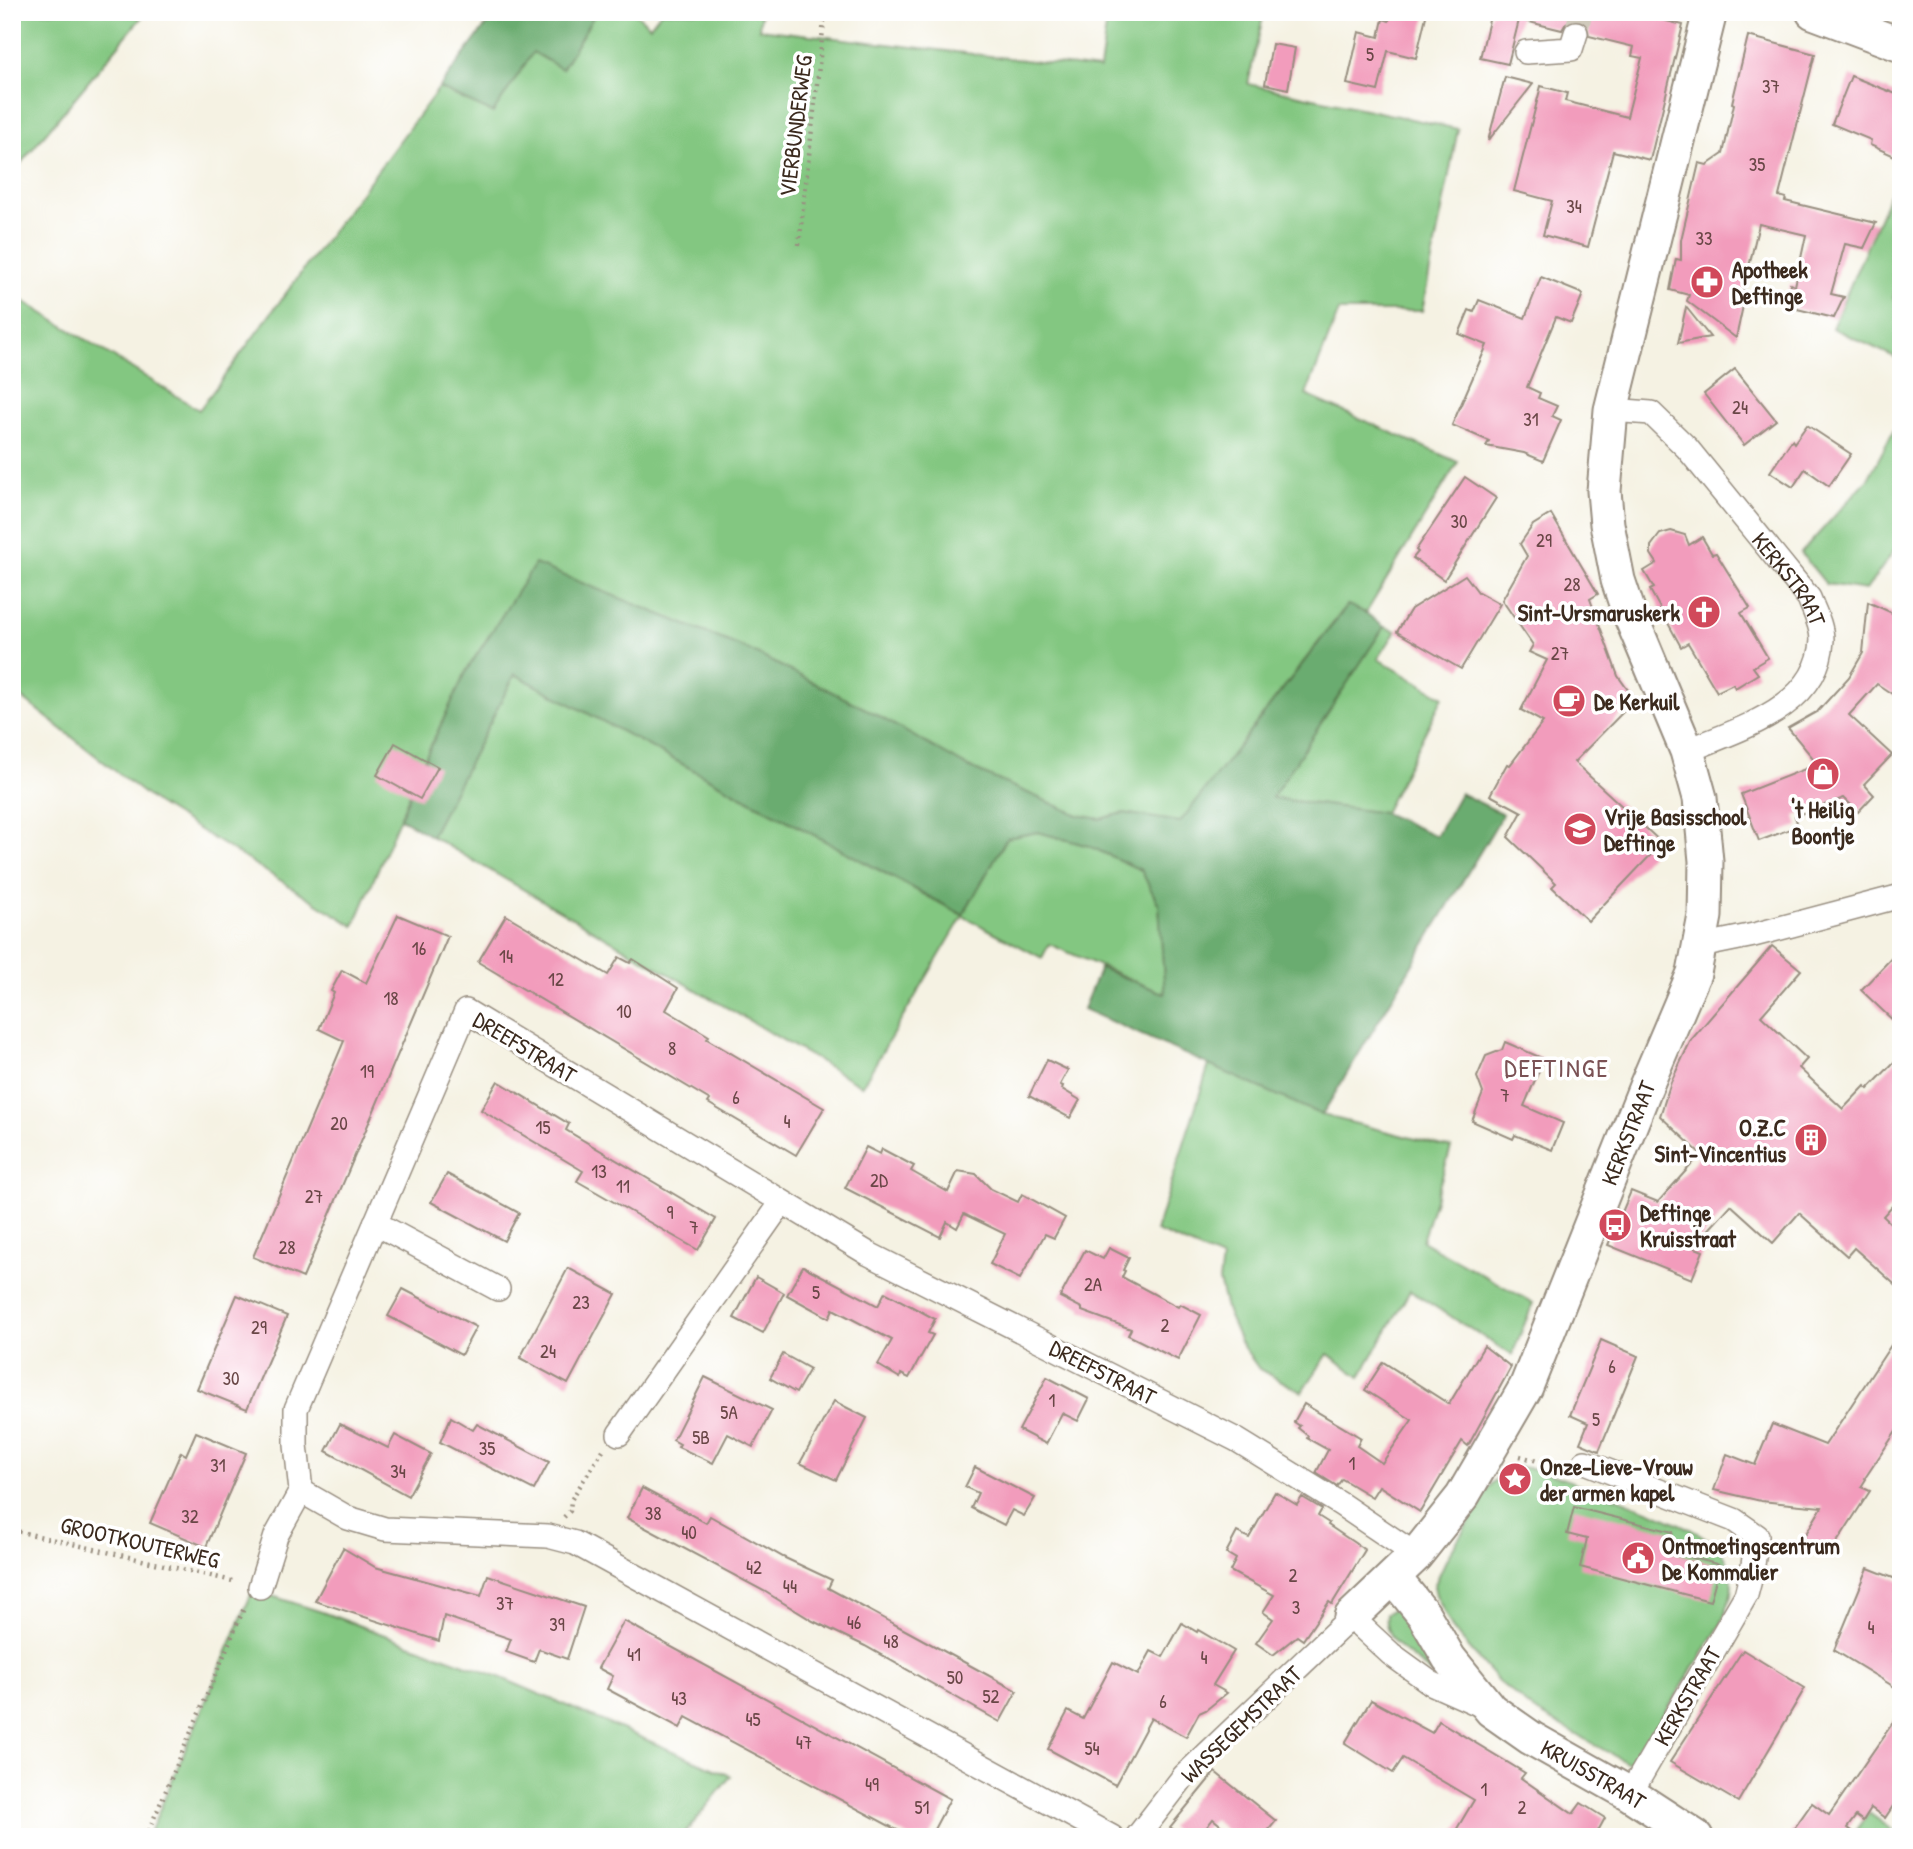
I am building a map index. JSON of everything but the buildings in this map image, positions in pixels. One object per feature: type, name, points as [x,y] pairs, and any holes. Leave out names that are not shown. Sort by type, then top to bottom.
[{"type":"street","name":"KERKSTRAAT","points":[[1351,1617],[1405,1566],[1462,1497],[1526,1387],[1694,973],[1705,916],[1705,847],[1700,798],[1687,751],[1628,610],[1614,560],[1604,491],[1611,410],[1710,12]]},
{"type":"street","points":[[1813,12],[1901,45]]},
{"type":"street","points":[[1526,52],[1571,49],[1576,33]]},
{"type":"street","name":"KERKSTRAAT","points":[[1611,410],[1651,413],[1687,448],[1809,598],[1819,622],[1822,639],[1816,667],[1807,684],[1794,699],[1745,726],[1687,751]]},
{"type":"street","points":[[1700,946],[1754,935],[1901,896]]},
{"type":"street","name":"DREEFSTRAAT","points":[[301,1491],[296,1445],[296,1409],[466,1011],[869,1254],[1237,1440],[1342,1505],[1405,1566]]},
{"type":"street","points":[[619,1434],[782,1202]]},
{"type":"street","points":[[375,1223],[498,1289]]},
{"type":"street","name":"KERKSTRAAT","points":[[1585,1462],[1734,1520],[1756,1536],[1746,1595],[1630,1794]]},
{"type":"street","points":[[257,1586],[276,1536],[301,1491],[348,1518],[385,1528],[548,1536],[575,1543],[1112,1837]]},
{"type":"street","name":"KRUISSTRAAT","points":[[1405,1566],[1424,1615],[1449,1658],[1491,1710]]},
{"type":"street","name":"KRUISSTRAAT","points":[[1351,1617],[1391,1654],[1432,1683],[1491,1710],[1531,1738],[1630,1794],[1696,1837]]},
{"type":"street","name":"WASSEGEMSTRAAT","points":[[1137,1837],[1184,1776],[1351,1617]]},
{"type":"path","name":"VIERBUNDERWEG","points":[[799,245],[825,12]]},
{"type":"path","points":[[548,1536],[570,1511],[571,1500],[612,1437],[619,1434]]},
{"type":"path","points":[[1495,1443],[1513,1455],[1568,1471],[1585,1462]]},
{"type":"path","name":"GROOTKOUTERWEG","points":[[12,1531],[257,1586]]},
{"type":"path","points":[[146,1837],[257,1586]]},
{"type":"green space","points":[[12,12],[146,12],[12,174]]},
{"type":"green space","points":[[496,12],[596,12],[562,69],[533,52],[493,113],[439,88]]},
{"type":"green space","points":[[596,12],[634,12],[650,26],[661,12],[761,12],[759,29],[1100,69],[1108,12],[1264,12],[1248,84],[1458,129],[1422,311],[1339,311],[1306,395],[1458,462],[1366,613],[1347,605],[1180,823],[1124,813],[1100,819],[1078,815],[968,767],[535,565],[467,670],[425,758],[354,926],[156,803],[12,690],[12,294],[199,410],[439,88],[493,112],[533,52],[562,69]]},
{"type":"green space","points":[[1901,167],[1901,278],[1893,298],[1901,302],[1901,360],[1832,328]]},
{"type":"green space","points":[[1901,417],[1901,541],[1866,590],[1826,584],[1801,553],[1868,479]]},
{"type":"green space","points":[[535,564],[749,650],[866,709],[968,767],[1078,815],[1100,819],[1124,813],[1180,822],[1348,605],[1366,613],[1384,627],[1272,798],[1384,813],[1436,836],[1460,793],[1503,814],[1322,1115],[1083,1009],[1100,968],[1165,994],[1159,905],[1141,870],[1089,846],[1038,832],[1007,838],[963,915],[515,674],[431,836],[400,818],[467,670]]},
{"type":"green space","points":[[1384,627],[1396,631],[1378,659],[1443,697],[1384,813],[1271,798]]},
{"type":"green space","points":[[515,674],[962,915],[1007,838],[1038,832],[1089,846],[1141,870],[1159,905],[1165,994],[1049,944],[1042,958],[963,916],[862,1086],[431,836]]},
{"type":"green space","points":[[1209,1065],[1322,1115],[1451,1148],[1422,1241],[1533,1303],[1512,1355],[1410,1291],[1360,1377],[1328,1354],[1302,1392],[1259,1369],[1240,1342],[1227,1312],[1219,1281],[1222,1259],[1156,1231]]},
{"type":"green space","points":[[1508,1469],[1536,1469],[1665,1517],[1710,1541],[1722,1552],[1727,1562],[1732,1588],[1721,1624],[1636,1760],[1627,1763],[1533,1710],[1497,1680],[1453,1630],[1436,1595],[1434,1586],[1447,1558],[1492,1483]]},
{"type":"green space","points":[[253,1590],[322,1612],[497,1676],[731,1776],[686,1832],[695,1837],[148,1837]]},
{"type":"green space","points":[[1401,1607],[1441,1670],[1433,1674],[1394,1641],[1386,1624],[1386,1614]]},
{"type":"green space","points":[[1869,1813],[1901,1836],[1901,1837],[1852,1837]]},
{"type":"tunnel","points":[[1576,33],[1581,12]]},
{"type":"place","name":"Apotheek Deftinge","points":[[1707,282]]},
{"type":"place","name":"Sint-Ursmaruskerk","points":[[1704,612]]},
{"type":"place","name":"De Kerkuil","points":[[1569,701]]},
{"type":"place","name":"'t Heilig Boontje","points":[[1823,774]]},
{"type":"place","name":"Vrije Basisschool Deftinge","points":[[1580,829]]},
{"type":"place","name":"O.Z.C Sint-Vincentius","points":[[1811,1140]]},
{"type":"place","name":"Deftinge Kruisstraat","points":[[1615,1225]]},
{"type":"place","name":"Onze-Lieve-Vrouw der armen kapel","points":[[1515,1479]]},
{"type":"place","name":"Ontmoetingscentrum De Kommalier","points":[[1638,1558]]},
{"type":"district","name":"DEFTINGE","points":[[1557,1067]]}]
